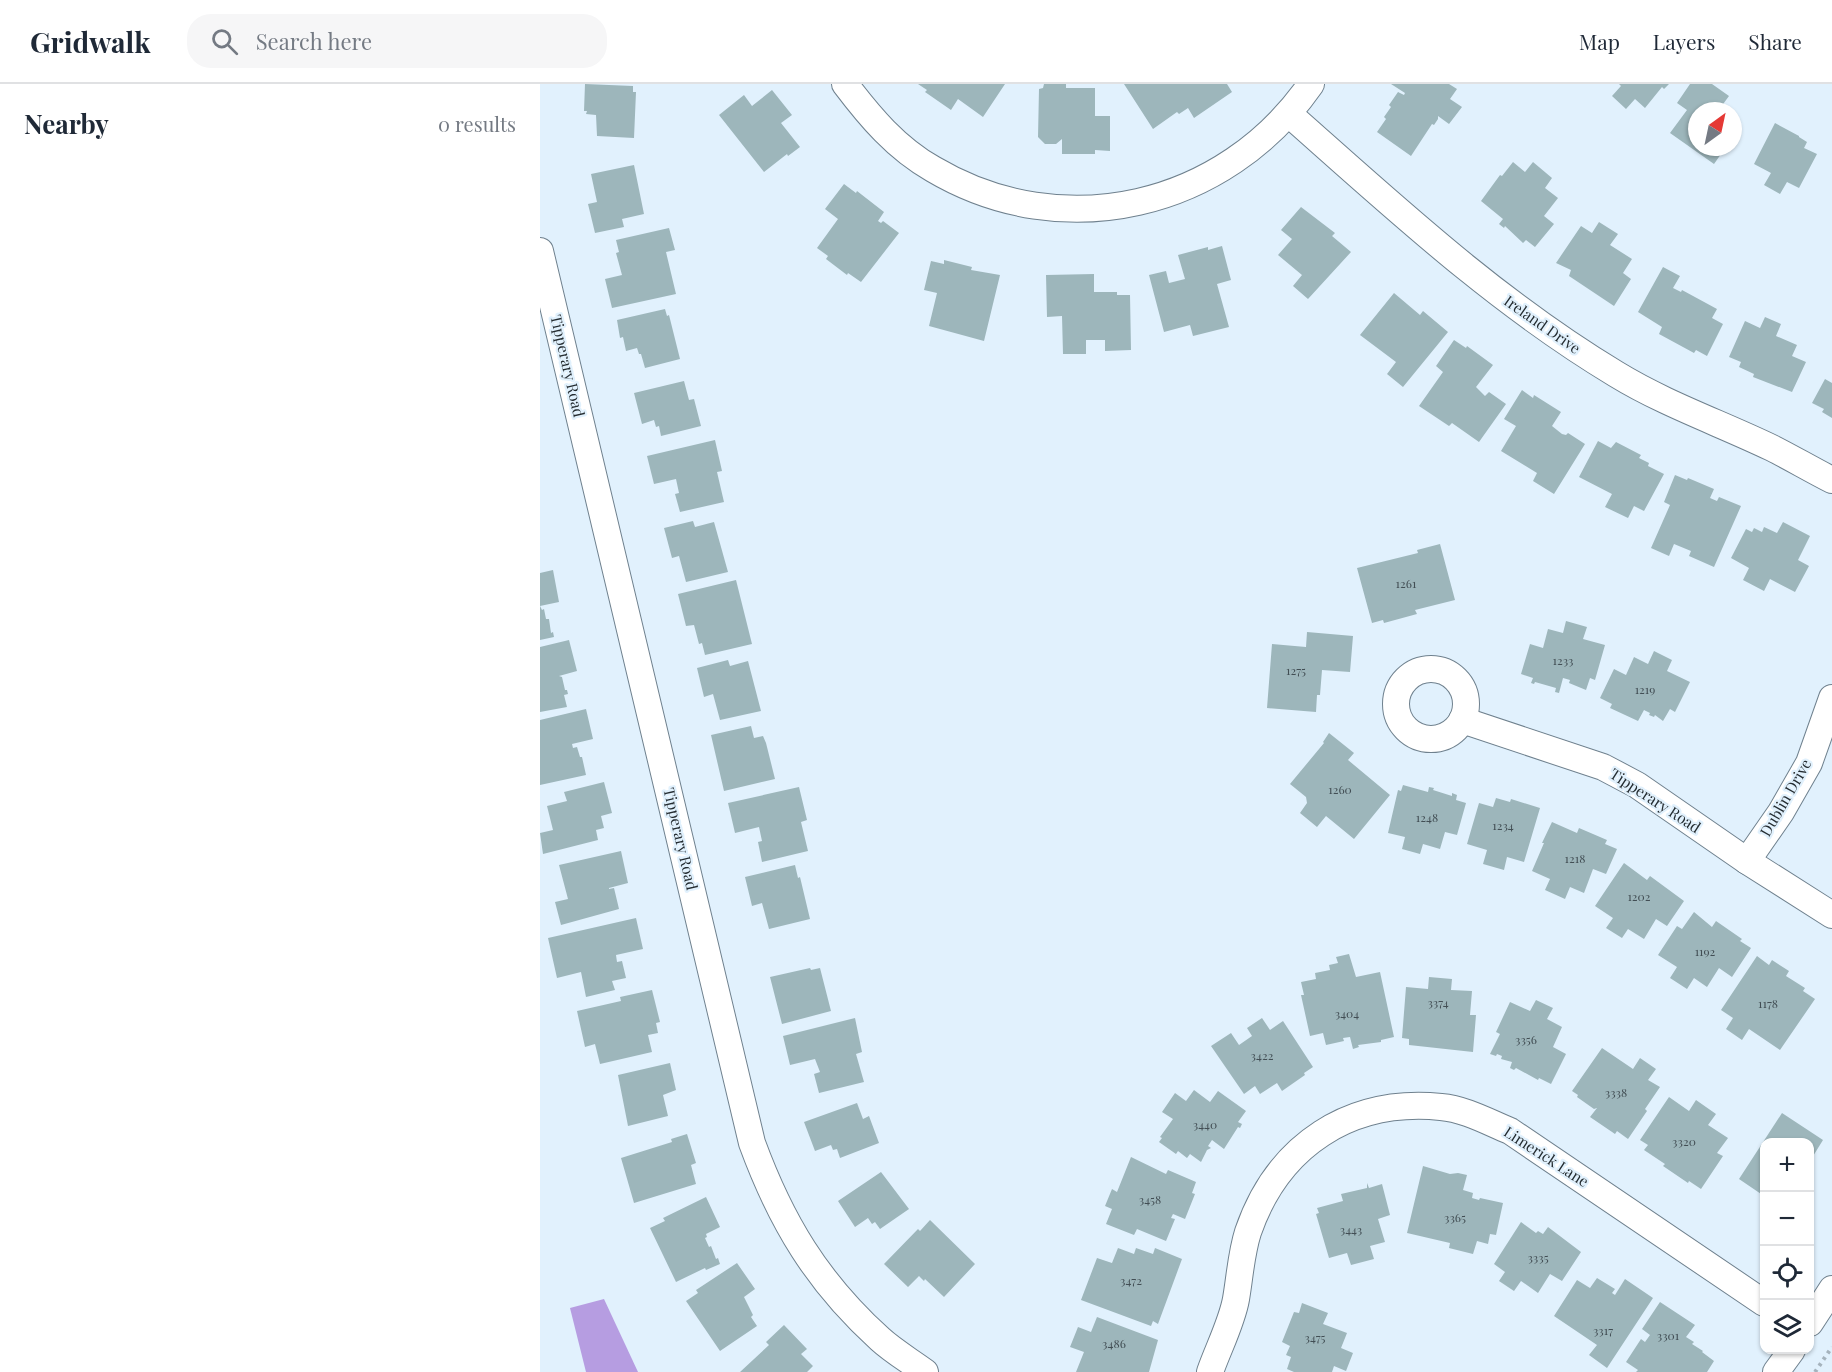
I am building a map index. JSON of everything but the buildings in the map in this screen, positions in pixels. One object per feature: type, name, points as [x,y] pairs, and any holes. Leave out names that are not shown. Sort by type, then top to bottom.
[{"type":"street","points":[[845,84],[872,120],[900,146],[932,169],[972,189],[1015,203],[1060,209],[1098,209],[1143,202],[1180,190],[1221,171],[1258,145],[1289,114],[1311,84]]},
{"type":"street","name":"Ireland Drive","points":[[1289,114],[1480,280],[1533,321],[1617,375],[1676,405],[1773,448],[1832,480]]},
{"type":"street","name":"Tipperary Road","points":[[540,251],[752,1143],[768,1186],[787,1225],[811,1263],[839,1298],[881,1340],[924,1372]]},
{"type":"street","name":"Dublin Drive","points":[[1748,861],[1781,812],[1809,763],[1832,698]]},
{"type":"street","name":"Tipperary Road","points":[[1462,720],[1603,767],[1636,785],[1832,915]]},
{"type":"street","name":"Limerick Lane","points":[[1210,1372],[1236,1301],[1240,1261],[1248,1231],[1266,1192],[1300,1149],[1329,1127],[1359,1114],[1396,1107],[1443,1107],[1476,1116],[1510,1131],[1760,1300]]},
{"type":"street","points":[[1814,1316],[1832,1289]]},
{"type":"street","points":[[1776,1372],[1789,1354]]},
{"type":"path","points":[[1815,1372],[1832,1347]]},
{"type":"shaded area","points":[[604,1299],[638,1372],[586,1372],[570,1308]]}]
